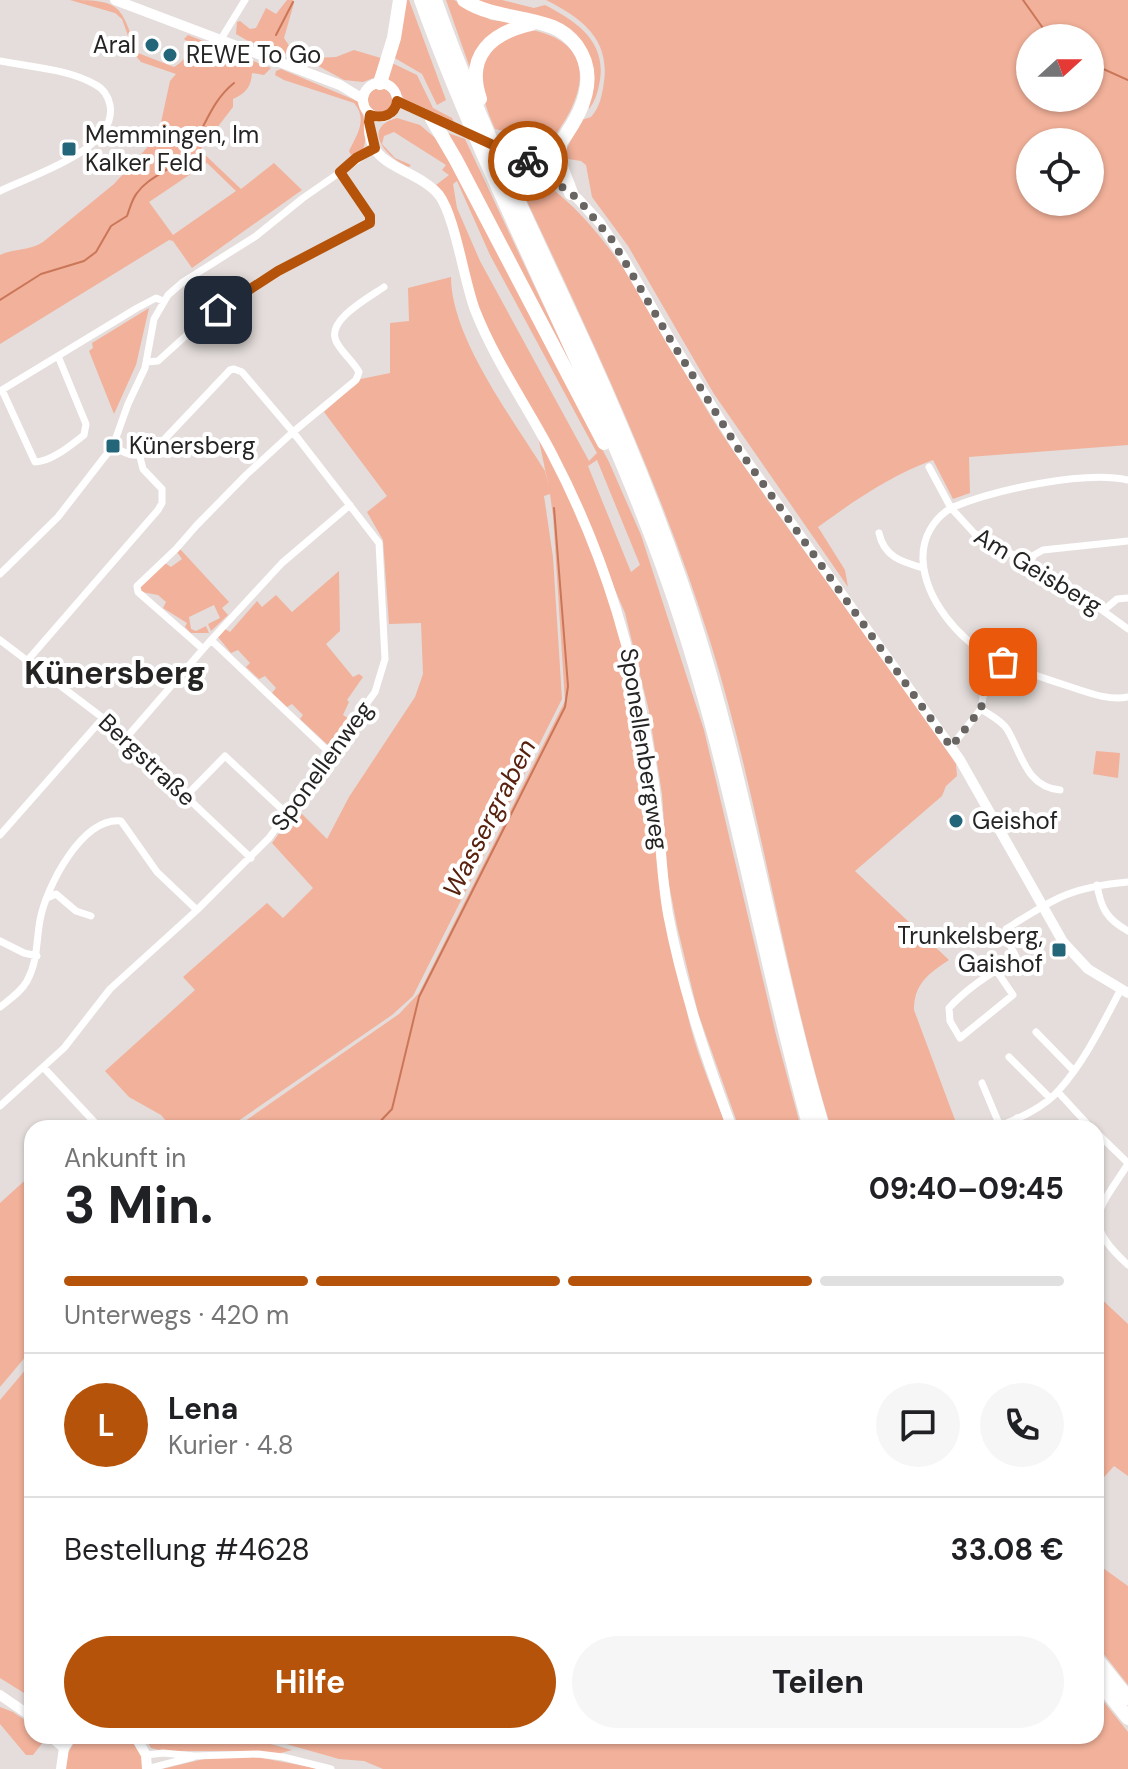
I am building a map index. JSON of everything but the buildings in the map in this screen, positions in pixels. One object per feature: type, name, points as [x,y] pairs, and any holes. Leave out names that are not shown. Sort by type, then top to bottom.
[{"type":"highway","points":[[370,90],[394,38],[400,0]]},
{"type":"highway","points":[[421,0],[463,110],[494,162],[608,396],[667,543],[724,721],[795,1028],[821,1120]]},
{"type":"highway","points":[[435,0],[483,117],[497,141],[494,162],[636,495],[677,608],[709,715],[808,1120]]},
{"type":"highway","points":[[464,0],[491,13],[527,19],[563,32],[573,41],[585,62],[588,88],[585,99],[561,141],[540,168]]},
{"type":"highway","points":[[483,117],[476,82],[482,53],[502,33],[535,23]]},
{"type":"highway","points":[[432,119],[596,429],[636,495]]},
{"type":"highway","points":[[561,141],[558,159],[571,193]]},
{"type":"highway","points":[[1104,1668],[1128,1698]]},
{"type":"highway","points":[[1104,1688],[1128,1718]]},
{"type":"street","points":[[115,0],[340,85],[370,90],[391,87],[396,105]]},
{"type":"street","points":[[221,39],[245,0]]},
{"type":"street","points":[[0,61],[72,76],[96,85],[107,96],[110,115],[102,136],[88,149],[0,191]]},
{"type":"street","points":[[370,90],[364,105],[376,116]]},
{"type":"street","points":[[376,116],[396,105]]},
{"type":"street","points":[[396,105],[509,151],[540,168],[571,193],[612,240],[711,408],[951,747],[1063,942],[1080,962],[1124,991],[1058,1092],[1013,1120]]},
{"type":"street","points":[[0,574],[58,517],[113,446],[123,414],[140,383],[147,362],[152,324],[163,301],[183,282],[256,236],[340,172],[373,143],[376,116]]},
{"type":"street","name":"Sponellenbergweg","points":[[373,143],[387,162],[432,189],[442,201],[481,325],[554,458],[615,602],[646,730],[668,915],[698,1035],[729,1120]]},
{"type":"street","points":[[147,362],[163,357],[201,322],[262,281],[370,223],[370,216],[340,172]]},
{"type":"street","points":[[203,649],[138,592],[137,586],[246,475],[359,377],[357,369],[335,338],[335,327],[343,317],[384,287]]},
{"type":"street","points":[[58,356],[86,429],[81,437],[38,463],[33,459],[1,391],[58,356],[153,299],[163,301]]},
{"type":"street","name":"Sponellenweg","points":[[0,1106],[64,1048],[110,989],[251,858],[287,814],[375,692],[385,665],[379,543],[242,372],[230,370],[159,445],[140,457]]},
{"type":"street","points":[[27,661],[162,503],[162,489],[143,469],[140,457],[125,454],[113,446]]},
{"type":"street","name":"Am Geisberg","points":[[929,467],[958,519],[974,533],[1030,562],[1128,629]]},
{"type":"street","points":[[951,508],[1020,487],[1109,476],[1128,480]]},
{"type":"street","points":[[126,738],[282,563],[350,505]]},
{"type":"street","name":"Am Geisberg","points":[[923,568],[928,533],[939,517],[951,508]]},
{"type":"street","points":[[879,533],[883,546],[892,556],[923,568],[935,600],[950,623],[990,656],[1093,694],[1128,697]]},
{"type":"street","points":[[1030,562],[1034,555],[1043,550],[1128,541]]},
{"type":"street","points":[[1104,610],[1117,599],[1128,598]]},
{"type":"street","name":"Bergstraße","points":[[0,640],[103,718],[251,858]]},
{"type":"street","points":[[211,640],[331,754]]},
{"type":"street","points":[[951,747],[981,709],[990,656]]},
{"type":"street","points":[[981,709],[1006,728],[1020,759],[1037,782],[1060,790]]},
{"type":"street","points":[[0,835],[103,718]]},
{"type":"street","points":[[186,796],[225,756],[287,814]]},
{"type":"street","points":[[0,1007],[27,981],[37,956],[40,918],[54,881],[74,850],[98,825],[109,820],[121,821],[129,828],[157,872],[197,910]]},
{"type":"street","points":[[996,970],[1013,995],[960,1038],[950,1021],[949,1008],[962,994],[996,970],[1016,957],[1005,935],[1006,929],[1060,895],[1097,885],[1128,882]]},
{"type":"street","points":[[1097,885],[1102,911],[1128,931]]},
{"type":"street","points":[[47,898],[56,894],[76,911],[91,916]]},
{"type":"street","points":[[0,941],[37,956]]},
{"type":"street","points":[[1036,1032],[1073,1070]]},
{"type":"street","points":[[1009,1057],[1050,1098]]},
{"type":"street","points":[[44,1068],[92,1120]]},
{"type":"street","points":[[982,1083],[995,1120]]},
{"type":"street","points":[[1058,1092],[1084,1120]]},
{"type":"street","points":[[1104,1140],[1128,1164],[1104,1199]]},
{"type":"street","points":[[1104,1242],[1128,1265]]},
{"type":"street","points":[[0,1695],[24,1710]]},
{"type":"street","points":[[59,1744],[64,1748]]},
{"type":"street","points":[[61,1769],[67,1744]]},
{"type":"street","points":[[140,1744],[146,1755],[147,1769],[195,1756]]},
{"type":"street","points":[[146,1755],[258,1754],[331,1769]]},
{"type":"shaded area","points":[[70,0],[110,4],[123,16],[138,53],[174,67],[187,54],[188,42],[184,39],[188,35],[271,68],[264,75],[252,73],[247,89],[233,99],[233,107],[200,150],[241,189],[274,163],[302,190],[192,268],[173,241],[169,240],[0,344],[0,255],[43,242],[114,184],[153,141],[160,127],[170,81],[176,74],[141,62],[135,55],[122,19],[115,13]],"holes":[[[207,163],[236,191],[173,235],[149,202]]]},
{"type":"shaded area","points":[[287,0],[294,3],[284,38],[290,47],[315,58],[336,57],[354,50],[384,59],[376,77],[363,82],[344,80],[311,62],[236,34],[237,22],[250,29],[256,28],[266,8],[276,14]]},
{"type":"shaded area","points":[[403,0],[409,0],[446,100],[437,105],[422,74],[393,57]]},
{"type":"shaded area","points":[[446,0],[454,0],[491,20],[518,23],[471,71]]},
{"type":"shaded area","points":[[472,0],[502,0],[534,8],[545,5],[578,25],[593,43],[601,66],[597,92],[589,109],[584,47]]},
{"type":"shaded area","points":[[546,0],[1128,0],[1128,445],[969,457],[970,493],[953,499],[933,460],[902,473],[818,527],[845,570],[848,587],[714,394],[628,246],[592,197],[586,165],[581,161],[562,158],[581,120],[591,117],[599,105],[605,67],[598,41],[571,14]]},
{"type":"shaded area","points":[[532,30],[556,38],[571,50],[578,64],[580,80],[568,116],[544,149],[526,136],[495,129],[481,84],[480,71],[487,50],[509,36]]},
{"type":"shaded area","points":[[392,63],[417,75],[433,108],[454,122],[405,100],[394,84],[386,80]]},
{"type":"shaded area","points":[[281,69],[357,101],[365,124],[363,149],[351,155],[349,151],[361,121],[354,103],[284,80],[275,75]]},
{"type":"shaded area","points":[[380,88],[389,91],[392,100],[389,109],[380,112],[371,109],[368,100],[371,91]]},
{"type":"shaded area","points":[[397,118],[420,125],[440,142],[609,462],[641,535],[704,730],[799,1120],[736,1120],[698,1013],[677,926],[668,879],[662,794],[649,711],[625,613],[589,529],[485,328],[443,192],[436,185],[449,175],[442,170],[446,165],[394,132],[384,136],[382,144],[395,158],[411,165],[401,163],[386,151],[381,143],[380,129]],"holes":[[[457,181],[490,255],[597,453],[589,461],[480,261],[457,208],[453,184]],[[597,460],[640,565],[631,572],[588,466]]]},
{"type":"shaded area","points":[[448,133],[465,139],[573,368]]},
{"type":"shaded area","points":[[508,161],[546,184],[580,214],[609,248],[728,443],[956,764],[957,776],[946,786],[942,796],[855,871],[949,960],[924,980],[917,993],[914,1010],[955,1120],[829,1120],[798,1007],[728,701],[710,641],[643,458]]},
{"type":"shaded area","points":[[451,277],[461,326],[472,351],[545,471],[549,488],[538,436],[585,531],[604,581],[620,631],[641,729],[679,976],[694,1038],[724,1120],[247,1120],[399,1014],[419,993],[565,701],[550,494],[544,496],[553,557],[562,699],[413,996],[392,1015],[240,1120],[165,1120],[129,1097],[105,1071],[195,990],[183,977],[267,903],[283,918],[313,888],[272,843],[297,809],[327,839],[349,797],[415,697],[423,674],[421,623],[389,624],[383,540],[367,512],[387,496],[324,412],[361,379],[390,373],[390,323],[409,321],[408,288]]},
{"type":"shaded area","points":[[149,308],[136,365],[114,414],[89,351],[93,348],[92,343]]},
{"type":"shaded area","points":[[180,549],[229,602],[222,608],[228,615],[211,631],[208,624],[220,618],[214,605],[189,617],[191,629],[196,631],[206,626],[209,633],[191,633],[185,627],[187,623],[163,608],[166,602],[158,595],[142,592],[140,585],[165,563],[171,567],[182,559],[177,552]]},
{"type":"shaded area","points":[[339,571],[340,631],[326,644],[353,677],[359,674],[363,677],[347,700],[349,702],[343,715],[351,720],[329,746],[300,719],[303,715],[292,704],[287,707],[272,693],[276,688],[265,676],[259,679],[246,667],[250,663],[238,650],[231,653],[218,637],[225,629],[230,632],[257,601],[262,607],[276,595],[292,612]]},
{"type":"shaded area","points":[[1096,751],[1120,753],[1118,778],[1093,774]]},
{"type":"shaded area","points":[[24,1181],[24,1358],[0,1387],[0,1203]]},
{"type":"shaded area","points":[[1104,1302],[1128,1324],[1128,1476],[1114,1466],[1104,1477]]},
{"type":"shaded area","points":[[24,1372],[24,1693],[0,1678],[0,1400]]},
{"type":"shaded area","points":[[1104,1569],[1128,1586],[1128,1685],[1104,1654]]},
{"type":"shaded area","points":[[1104,1702],[1128,1732],[1128,1769],[383,1769],[364,1761],[339,1759],[286,1744],[1104,1744]]},
{"type":"shaded area","points":[[0,1707],[24,1720],[24,1744],[42,1744],[33,1755],[26,1755],[0,1724]]},
{"type":"shaded area","points":[[73,1744],[135,1744],[142,1755],[143,1769],[65,1769],[66,1756]]},
{"type":"shaded area","points":[[149,1744],[271,1744],[292,1750],[277,1754],[257,1751],[163,1751],[151,1748]]},
{"type":"shaded area","points":[[257,1757],[320,1769],[162,1769],[208,1758]]},
{"type":"waterway","points":[[1023,0],[1040,24]]},
{"type":"waterway","points":[[276,35],[293,2]]},
{"type":"waterway","points":[[1104,69],[1128,80]]},
{"type":"waterway","points":[[0,300],[41,274],[84,261],[96,252],[111,226],[127,216],[142,187],[185,155],[218,100],[234,83]]},
{"type":"waterway","name":"Wassergraben","points":[[382,1120],[392,1109],[419,997],[565,707],[568,686],[554,508]]},
{"type":"way so far","points":[[528,161],[554,178],[600,223],[739,450],[951,747],[981,709],[990,656],[1003,662]]},
{"type":"place","name":"Aral","points":[[152,45]]},
{"type":"place","name":"REWE To Go","points":[[170,55]]},
{"type":"place","name":"Memmingen, Im Kalker Feld","points":[[69,149]]},
{"type":"place","name":"Künersberg","points":[[113,446]]},
{"type":"place","name":"Geishof","points":[[956,821]]},
{"type":"place","name":"Trunkelsberg, Gaishof","points":[[1059,950]]},
{"type":"district","name":"Künersberg","points":[[115,673]]},
{"type":"route","points":[[218,310],[278,271],[370,223],[370,216],[340,172],[356,158],[375,148],[370,115],[388,116],[397,106],[397,101],[528,161]]}]
